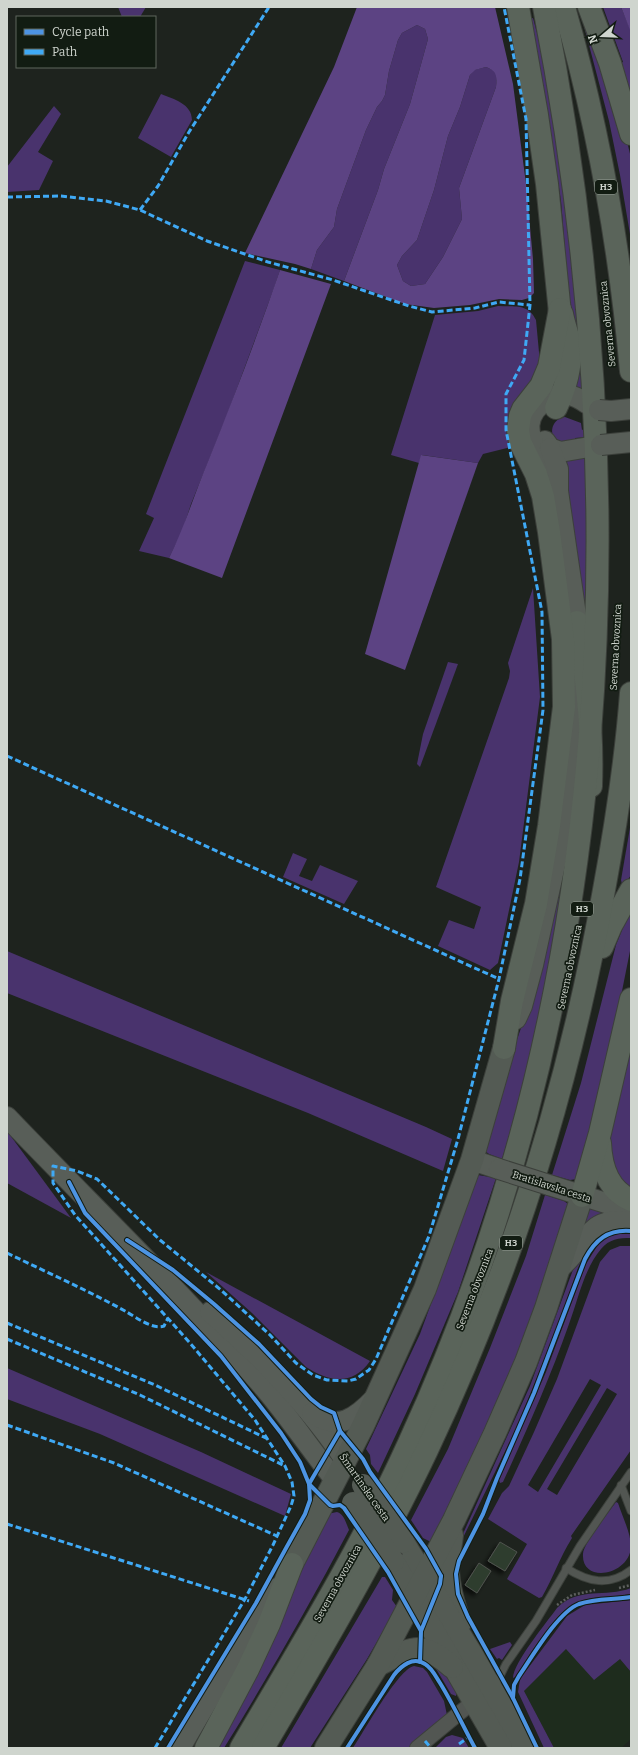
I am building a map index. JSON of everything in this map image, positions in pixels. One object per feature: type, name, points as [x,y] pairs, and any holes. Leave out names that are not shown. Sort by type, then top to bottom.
[{"type":"highway","points":[[518,7],[540,138],[560,309],[570,347],[568,375],[554,401]]},
{"type":"highway","name":"Severna obvoznica","points":[[544,7],[570,106],[590,207],[606,310],[619,380]]},
{"type":"highway","name":"Severna obvoznica","points":[[564,7],[590,106],[604,172],[615,240],[619,380],[617,460]]},
{"type":"highway","points":[[589,7],[610,63],[629,125]]},
{"type":"highway","points":[[504,1048],[512,1001],[536,904],[548,834],[564,707],[563,639],[549,532],[543,496],[536,474],[520,442],[518,430],[520,416],[523,409],[541,386],[549,367],[560,309]]},
{"type":"highway","points":[[576,622],[585,668],[590,724],[591,784],[585,893]]},
{"type":"highway","name":"Severna obvoznica","points":[[241,1748],[353,1556],[410,1440],[462,1320],[500,1217],[540,1087],[568,978],[585,893],[601,792],[622,690]]},
{"type":"highway","name":"Severna obvoznica","points":[[263,1748],[334,1629],[367,1569],[428,1448],[458,1381],[502,1268],[536,1169],[561,1085],[586,985],[612,851],[622,783],[622,690]]},
{"type":"highway","points":[[586,985],[611,926],[631,890]]},
{"type":"highway","points":[[582,1196],[600,1133],[631,999]]},
{"type":"highway","points":[[600,1133],[601,1159],[607,1178],[620,1194],[631,1200]]},
{"type":"highway","points":[[206,1748],[248,1669],[269,1624],[292,1564]]},
{"type":"main road","points":[[558,491],[542,458],[534,446],[529,432],[531,417],[535,410],[554,401],[579,398],[599,415],[631,417]]},
{"type":"main road","points":[[180,1748],[238,1649],[292,1564],[377,1397],[425,1289],[472,1160],[504,1048],[522,1006],[547,906],[556,860],[575,723],[576,622],[558,491],[558,469],[550,448],[543,438],[542,425],[554,401]]},
{"type":"main road","points":[[599,415],[611,411],[631,409]]},
{"type":"main road","points":[[550,448],[560,452],[601,445],[631,442]]},
{"type":"main road","name":"Šmartinska cesta","points":[[7,1117],[154,1267],[268,1392],[335,1480],[358,1494]]},
{"type":"main road","name":"Bratislavska cesta","points":[[472,1160],[631,1211]]},
{"type":"main road","points":[[326,1748],[378,1666],[454,1520],[510,1400],[526,1362],[559,1269],[582,1196]]},
{"type":"main road","points":[[559,1269],[576,1251],[591,1230],[609,1222],[631,1222]]},
{"type":"main road","name":"Šmartinska cesta","points":[[154,1267],[194,1298],[241,1339],[309,1411],[345,1460],[358,1494],[398,1552],[424,1577],[471,1653],[483,1696],[501,1748]]},
{"type":"main road","points":[[309,1411],[325,1420],[338,1422],[351,1418],[364,1410],[377,1397]]},
{"type":"main road","points":[[454,1520],[448,1558],[449,1580],[456,1610],[471,1653]]},
{"type":"main road","name":"Šmartinska cesta","points":[[398,1552],[414,1596],[461,1678],[483,1696],[525,1748]]},
{"type":"main road","points":[[378,1666],[408,1650],[426,1650],[443,1659],[461,1678]]},
{"type":"street","points":[[417,1748],[483,1696]]},
{"type":"lane","points":[[483,1696],[536,1621],[580,1546],[631,1472]]},
{"type":"lane","points":[[621,1486],[631,1511]]},
{"type":"lane","points":[[566,1568],[589,1580],[604,1581],[624,1575],[631,1570]]},
{"type":"path","points":[[611,1589],[631,1585]]},
{"type":"path","points":[[553,1611],[567,1597],[595,1590]]},
{"type":"shaded area","points":[[118,7],[146,7],[141,16],[122,16]]},
{"type":"shaded area","points":[[357,7],[495,7],[513,84],[526,184],[533,259],[534,293],[529,298],[522,300],[499,299],[470,305],[434,308],[405,304],[344,281],[378,190],[384,169],[410,104],[428,39],[425,29],[417,25],[402,33],[398,40],[389,71],[385,95],[377,107],[366,130],[337,209],[334,227],[317,250],[311,269],[245,253],[334,67]],"holes":[[[486,67],[496,74],[496,87],[459,188],[462,219],[443,257],[425,284],[411,286],[403,281],[397,265],[402,256],[417,240],[434,190],[448,136],[460,107],[470,75],[475,70]]]},
{"type":"shaded area","points":[[579,7],[625,133],[631,158],[631,240],[609,121]]},
{"type":"shaded area","points":[[603,7],[621,7],[631,31],[631,96],[619,64],[623,62]]},
{"type":"shaded area","points":[[621,7],[631,7],[631,31],[630,30]]},
{"type":"shaded area","points":[[533,18],[563,130],[599,403],[571,390],[573,346],[561,201],[550,128],[530,19]]},
{"type":"shaded area","points":[[417,25],[425,29],[428,39],[410,104],[384,169],[378,190],[344,281],[311,269],[317,250],[334,227],[337,209],[366,130],[377,107],[385,95],[389,71],[398,40],[402,33]]},
{"type":"shaded area","points":[[486,67],[493,70],[497,75],[496,87],[459,188],[462,219],[443,257],[425,284],[411,286],[403,281],[397,265],[402,256],[417,240],[434,190],[448,136],[460,107],[470,75],[474,70]]},
{"type":"shaded area","points":[[161,94],[186,106],[191,114],[192,120],[171,157],[138,138]]},
{"type":"shaded area","points":[[54,106],[61,114],[38,152],[53,161],[39,190],[7,192],[7,167]]},
{"type":"shaded area","points":[[245,261],[280,270],[274,288],[226,418],[191,504],[182,532],[169,558],[139,551],[154,518],[146,514]]},
{"type":"shaded area","points":[[280,270],[331,284],[222,578],[169,558],[237,389]]},
{"type":"shaded area","points":[[498,306],[515,306],[525,308],[536,320],[540,363],[515,446],[483,454],[478,463],[422,455],[419,463],[391,455],[435,315],[478,311]]},
{"type":"shaded area","points":[[565,417],[581,423],[582,430],[587,427],[601,436],[575,438],[575,441],[562,442],[557,440],[552,433],[552,429],[556,421]]},
{"type":"shaded area","points":[[421,455],[478,463],[405,670],[365,654]]},
{"type":"shaded area","points":[[589,455],[596,706],[563,461]]},
{"type":"shaded area","points":[[533,588],[540,697],[519,862],[498,963],[490,970],[438,946],[449,920],[474,929],[481,907],[436,887],[509,678],[510,671],[508,663]]},
{"type":"shaded area","points":[[448,662],[458,664],[420,767],[417,764],[423,734]]},
{"type":"shaded area","points":[[584,808],[542,1025],[502,1159],[485,1151],[488,1126],[522,1025],[551,913]]},
{"type":"shaded area","points":[[631,822],[631,875],[627,881],[622,884],[621,880]]},
{"type":"shaded area","points":[[293,853],[307,859],[299,876],[312,881],[320,865],[358,881],[344,904],[283,877]]},
{"type":"shaded area","points":[[631,908],[631,946],[612,1041],[577,1179],[570,1180],[552,1175],[581,1083],[616,945]]},
{"type":"shaded area","points":[[7,951],[452,1139],[443,1171],[308,1113],[7,993]]},
{"type":"shaded area","points":[[631,1031],[631,1194],[620,1184],[607,1148]]},
{"type":"shaded area","points":[[7,1131],[71,1218],[7,1183]]},
{"type":"shaded area","points":[[478,1175],[496,1178],[458,1292],[415,1394],[378,1473],[371,1464],[370,1455],[366,1449],[420,1334]]},
{"type":"shaded area","points":[[545,1195],[564,1201],[568,1204],[520,1357],[433,1543],[423,1538],[411,1520],[448,1449],[490,1348],[526,1256]]},
{"type":"shaded area","points":[[586,1207],[608,1213],[582,1231]]},
{"type":"shaded area","points":[[602,1234],[585,1253],[578,1268],[557,1328],[516,1429],[458,1548],[457,1547],[530,1386],[577,1259]]},
{"type":"shaded area","points":[[618,1234],[631,1234],[631,1238],[618,1239],[607,1243],[595,1257],[590,1266],[546,1384],[503,1482],[500,1483],[499,1480],[546,1372],[586,1264],[599,1243],[607,1237]]},
{"type":"shaded area","points":[[620,1246],[631,1246],[631,1450],[571,1536],[572,1538],[546,1590],[542,1597],[539,1598],[507,1579],[527,1544],[488,1519],[502,1493],[509,1486],[534,1432],[557,1379],[600,1262],[610,1250]],"holes":[[[590,1379],[601,1385],[538,1492],[528,1485]],[[607,1388],[617,1394],[557,1495],[547,1489]]]},
{"type":"shaded area","points":[[206,1272],[370,1361],[356,1375],[348,1378],[332,1378],[315,1372],[306,1367],[252,1313]]},
{"type":"shaded area","points":[[7,1368],[201,1452],[291,1494],[285,1516],[100,1434],[7,1399]]},
{"type":"shaded area","points":[[616,1502],[618,1503],[628,1530],[631,1547],[628,1557],[622,1565],[606,1573],[597,1573],[589,1570],[584,1564],[584,1549]]},
{"type":"shaded area","points":[[337,1512],[343,1517],[349,1530],[304,1613],[224,1748],[216,1748],[258,1664],[327,1514]]},
{"type":"shaded area","points":[[382,1577],[385,1577],[393,1590],[392,1600],[397,1607],[367,1659],[310,1748],[281,1748]]},
{"type":"shaded area","points":[[631,1588],[630,1594],[595,1598],[574,1604],[554,1621],[513,1678],[514,1671],[524,1653],[557,1608],[565,1601],[583,1595],[621,1591]]},
{"type":"shaded area","points":[[631,1600],[631,1672],[620,1659],[594,1680],[566,1649],[524,1691],[554,1748],[544,1748],[518,1692],[520,1679],[567,1616],[585,1605]]},
{"type":"shaded area","points":[[510,1642],[512,1645],[502,1660],[499,1658],[497,1659],[490,1649]]},
{"type":"shaded area","points":[[566,1649],[620,1659],[631,1672],[631,1739],[621,1748],[554,1748],[524,1691]]},
{"type":"shaded area","points":[[414,1666],[423,1668],[427,1672],[444,1701],[447,1715],[409,1748],[353,1748],[399,1678],[407,1670]]},
{"type":"shaded area","points":[[442,1666],[456,1690],[456,1696],[451,1694],[435,1667]]},
{"type":"shaded area","points":[[452,1735],[463,1738],[469,1748],[435,1748],[446,1737]]},
{"type":"building","points":[[500,1542],[517,1552],[505,1571],[488,1561]]},
{"type":"building","points":[[479,1563],[491,1571],[477,1593],[465,1585]]},
{"type":"marked path","points":[[140,210],[158,186],[189,132],[269,7]]},
{"type":"marked path","points":[[155,1748],[245,1599],[273,1545],[291,1506],[294,1496],[292,1482],[285,1466],[255,1420],[190,1343],[75,1215],[53,1183],[53,1166],[77,1171],[97,1179],[160,1240],[221,1290],[270,1335],[296,1363],[313,1375],[327,1380],[348,1381],[356,1379],[369,1370],[376,1359],[429,1236],[458,1139],[499,979],[520,879],[543,710],[542,612],[506,430],[506,394],[524,360],[530,305],[526,119],[504,7]]},
{"type":"marked path","points":[[7,197],[61,196],[106,201],[140,210],[207,241],[268,262],[333,280],[409,306],[432,312],[475,308],[499,302],[530,305]]},
{"type":"marked path","points":[[7,756],[499,979]]},
{"type":"marked path","points":[[7,1253],[96,1296],[149,1325],[159,1327],[164,1326],[168,1318]]},
{"type":"marked path","points":[[7,1323],[155,1385],[268,1439]]},
{"type":"marked path","points":[[7,1339],[140,1395],[285,1466]]},
{"type":"marked path","points":[[7,1425],[114,1463],[277,1536]]},
{"type":"marked path","points":[[7,1524],[249,1601]]},
{"type":"marked path","points":[[459,1744],[469,1737]]},
{"type":"marked path","points":[[425,1741],[431,1748]]},
{"type":"cycle path","points":[[69,1182],[85,1213],[221,1356],[281,1433],[300,1462],[309,1484],[330,1505],[340,1505],[344,1508],[388,1572],[421,1631],[420,1662]]},
{"type":"cycle path","points":[[537,1748],[513,1698],[468,1617],[458,1594],[456,1574],[459,1561],[483,1514],[534,1393],[585,1259],[593,1246],[603,1237],[616,1232],[631,1231]]},
{"type":"cycle path","points":[[127,1240],[173,1270],[214,1304],[259,1344],[311,1399],[321,1407],[334,1413],[340,1431],[363,1459],[370,1472],[426,1549],[441,1576]]},
{"type":"cycle path","points":[[168,1748],[256,1603],[305,1514],[310,1500],[309,1484],[340,1431]]},
{"type":"cycle path","points":[[421,1631],[440,1584],[441,1576]]},
{"type":"cycle path","points":[[513,1698],[514,1685],[519,1676],[554,1625],[571,1609],[579,1604],[592,1601],[631,1597]]},
{"type":"cycle path","points":[[347,1748],[394,1675],[404,1665],[416,1661],[425,1664],[434,1673],[475,1748]]}]
